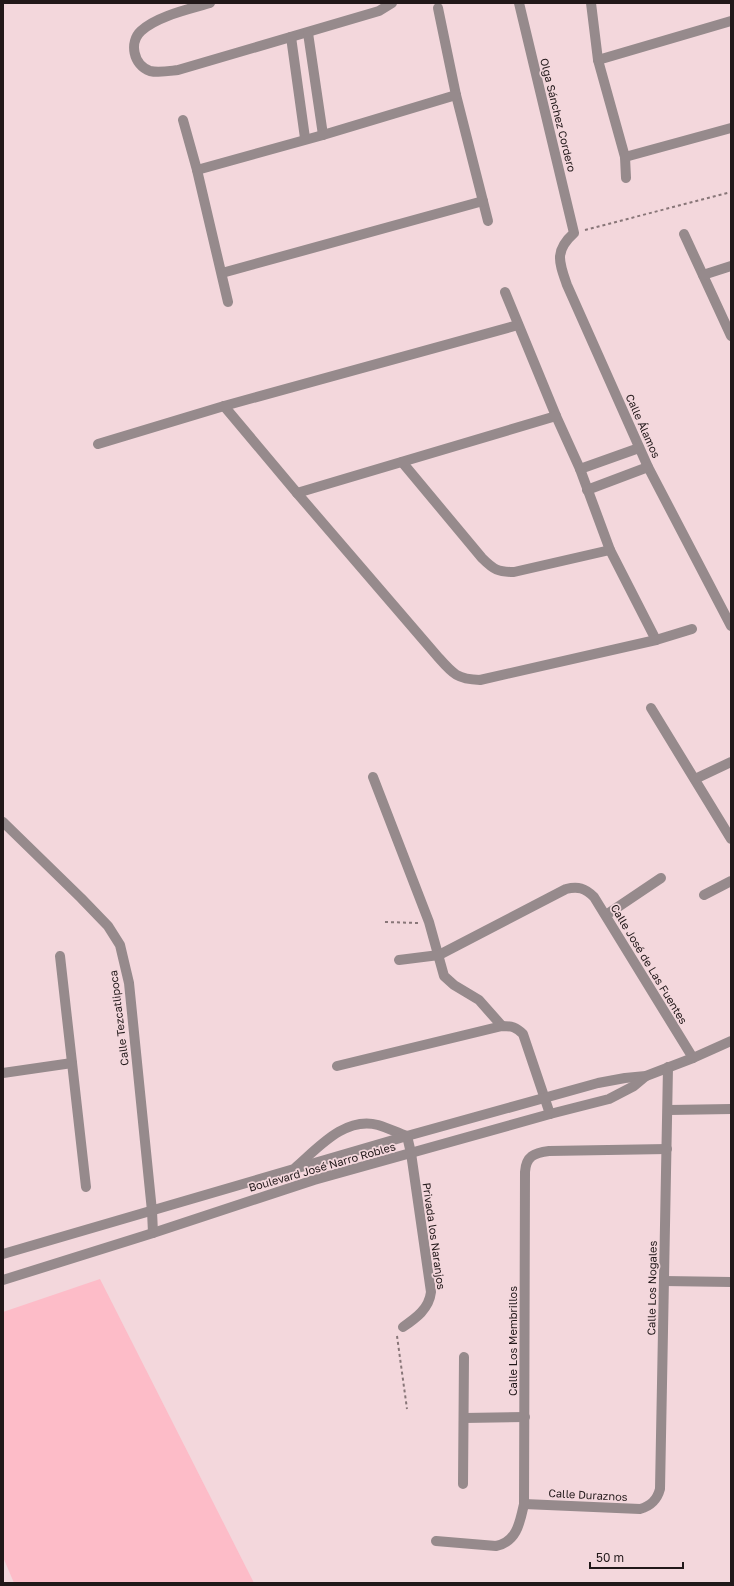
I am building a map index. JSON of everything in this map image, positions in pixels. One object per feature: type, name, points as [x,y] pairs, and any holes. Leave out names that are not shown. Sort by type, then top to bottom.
[{"type":"street","points":[[210,3],[163,18],[142,30],[134,40],[133,45],[134,53],[141,65],[151,71],[178,70],[379,11],[392,3]]},
{"type":"street","name":"Olga Sánchez Cordero","points":[[519,3],[574,233]]},
{"type":"street","points":[[591,3],[598,60],[625,156],[626,178]]},
{"type":"street","points":[[438,8],[456,95],[488,221]]},
{"type":"street","points":[[598,60],[731,21]]},
{"type":"street","points":[[308,33],[323,135]]},
{"type":"street","points":[[291,36],[305,138]]},
{"type":"street","points":[[196,170],[305,138],[323,135],[456,95]]},
{"type":"street","points":[[183,120],[228,302]]},
{"type":"street","points":[[625,156],[731,128]]},
{"type":"street","points":[[222,273],[483,201]]},
{"type":"street","name":"Calle Álamos","points":[[574,233],[567,239],[561,248],[559,257],[567,285],[648,467],[731,626]]},
{"type":"street","points":[[684,234],[729,330]]},
{"type":"street","points":[[703,275],[731,266]]},
{"type":"street","points":[[505,292],[580,470],[610,550],[656,640]]},
{"type":"street","points":[[98,444],[224,406],[518,325]]},
{"type":"street","points":[[224,406],[438,657],[451,671],[466,679],[480,680],[656,640],[692,629]]},
{"type":"street","points":[[297,493],[556,416]]},
{"type":"street","points":[[580,470],[639,448]]},
{"type":"street","points":[[402,462],[492,568],[502,572],[514,572],[610,550]]},
{"type":"street","points":[[587,490],[648,467]]},
{"type":"street","points":[[651,708],[696,779],[731,839]]},
{"type":"street","points":[[696,779],[731,762]]},
{"type":"street","points":[[373,777],[429,922],[444,976],[454,985],[479,1000],[502,1026]]},
{"type":"street","name":"Calle Tezcatlipoca","points":[[3,822],[108,926],[120,945],[129,983],[153,1233]]},
{"type":"street","points":[[606,915],[661,878]]},
{"type":"street","points":[[704,895],[731,881]]},
{"type":"street","name":"Calle José de Las Fuentes","points":[[439,955],[566,889],[581,887],[594,897],[606,915],[693,1058]]},
{"type":"street","points":[[399,960],[439,955]]},
{"type":"street","points":[[60,956],[86,1187]]},
{"type":"street","points":[[337,1066],[502,1026],[517,1028],[523,1034],[550,1114]]},
{"type":"street","name":"Boulevard José Narro Robles","points":[[3,1254],[407,1136],[545,1099],[598,1083],[646,1076],[693,1058],[731,1041]]},
{"type":"street","points":[[3,1073],[72,1063]]},
{"type":"street","name":"Calle Los Nogales","points":[[650,1505],[658,1496],[660,1489],[668,1067]]},
{"type":"street","name":"Boulevard José Narro Robles","points":[[3,1280],[314,1180],[609,1099],[634,1086],[646,1076]]},
{"type":"street","points":[[668,1110],[731,1109]]},
{"type":"street","points":[[292,1170],[336,1134],[349,1127],[368,1124],[378,1125],[407,1136]]},
{"type":"street","name":"Privada los Naranjos","points":[[403,1327],[422,1312],[430,1301],[431,1292],[411,1153],[407,1136]]},
{"type":"street","name":"Calle Los Membrillos","points":[[436,1541],[496,1546],[507,1542],[516,1533],[524,1504],[526,1163],[531,1156],[539,1152],[549,1151],[667,1149]]},
{"type":"street","points":[[664,1281],[731,1282]]},
{"type":"street","points":[[463,1484],[464,1357]]},
{"type":"street","points":[[464,1418],[525,1417]]},
{"type":"street","name":"Calle Duraznos","points":[[524,1504],[640,1509],[650,1505]]},
{"type":"path","points":[[574,233],[731,192]]},
{"type":"path","points":[[385,922],[406,924],[429,922]]},
{"type":"path","points":[[403,1327],[398,1333],[397,1337],[407,1409]]},
{"type":"shaded area","points":[[100,1279],[254,1583],[14,1583],[3,1557],[3,1312]]}]
